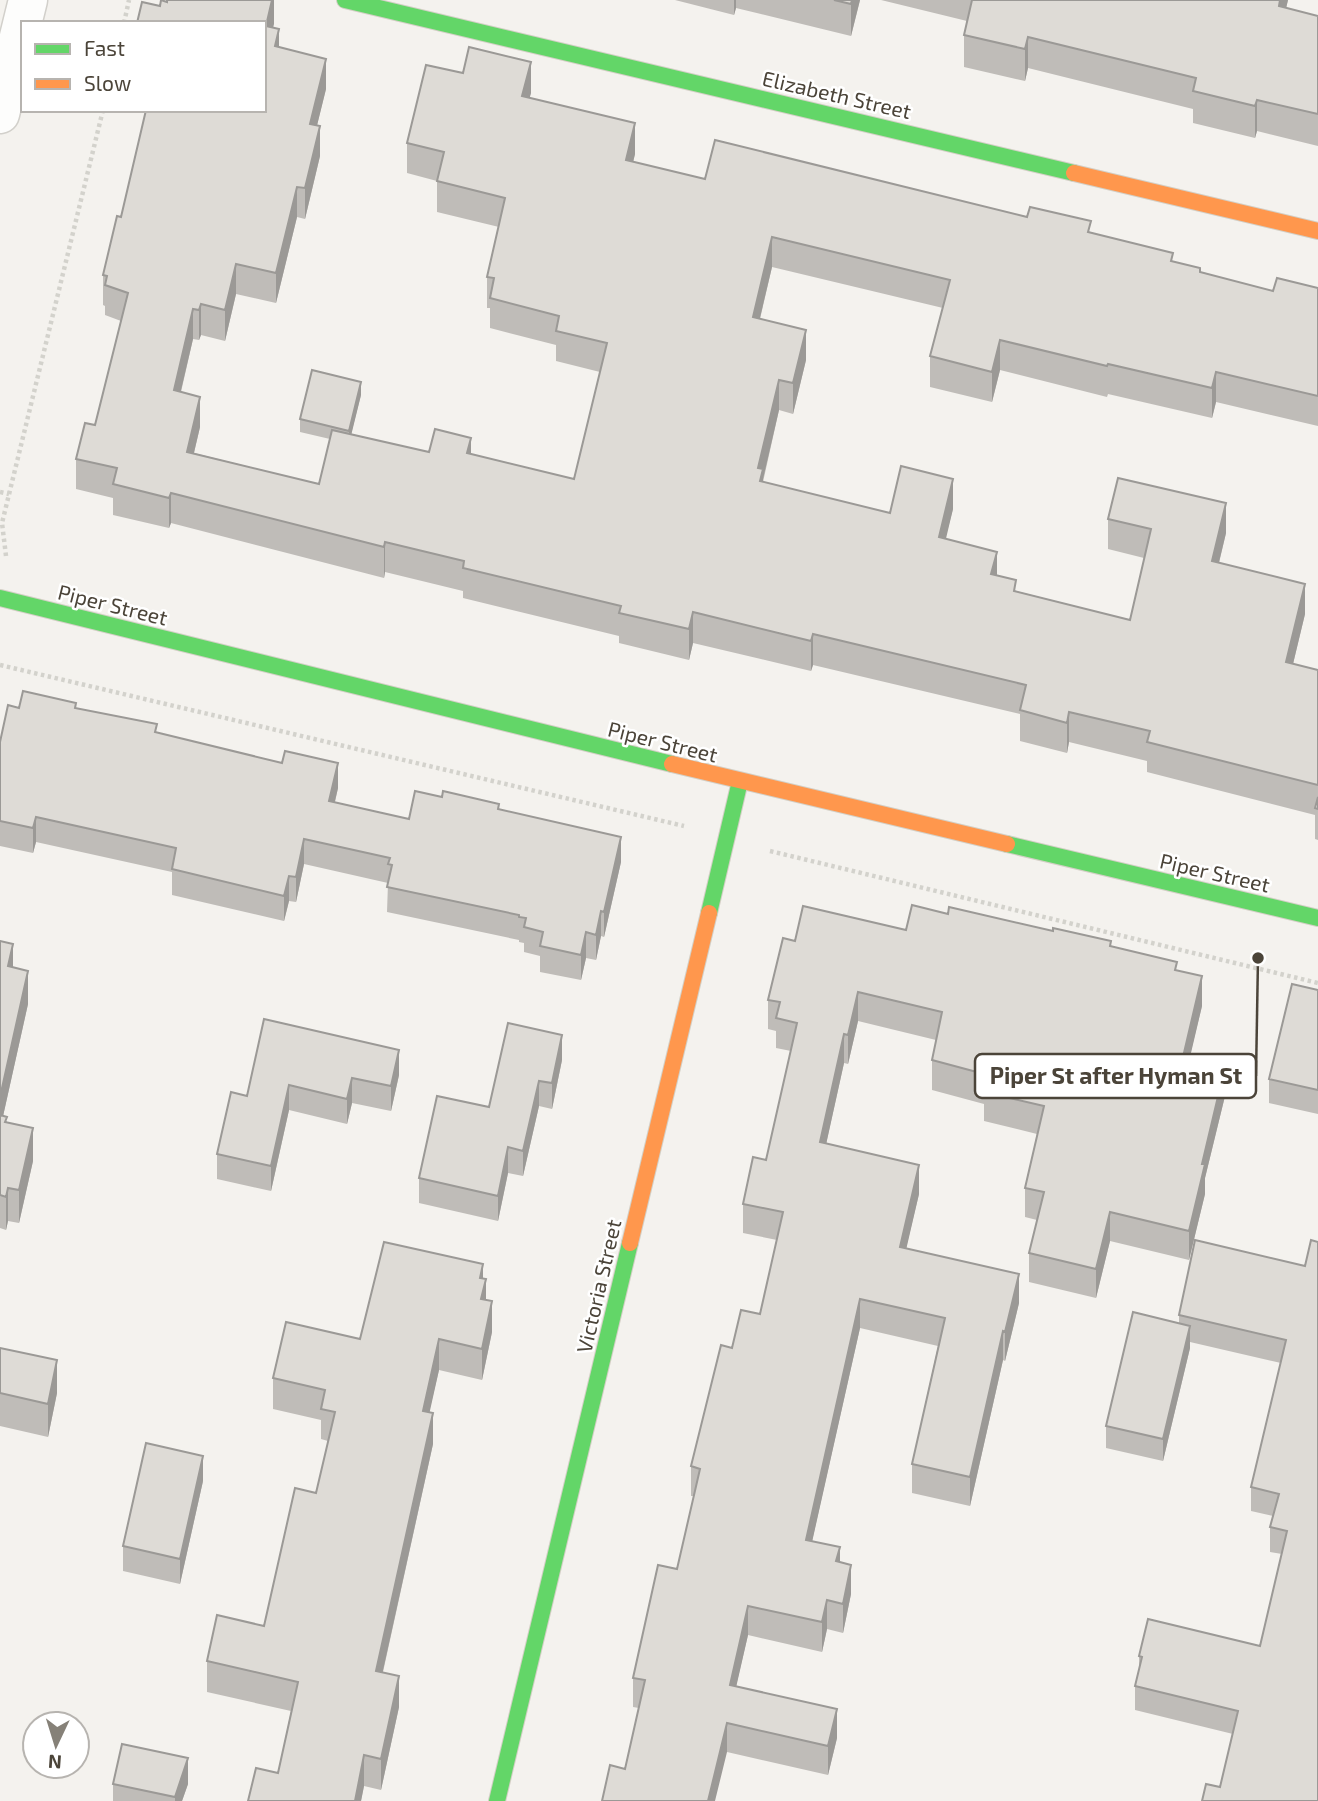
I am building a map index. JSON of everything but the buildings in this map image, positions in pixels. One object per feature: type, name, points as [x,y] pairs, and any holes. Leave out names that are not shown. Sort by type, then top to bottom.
[{"type":"street","points":[[22,21],[27,0]]},
{"type":"street","name":"Elizabeth Street","points":[[345,0],[1318,230]]},
{"type":"street","points":[[0,114],[21,25]]},
{"type":"street","name":"Piper Street","points":[[0,598],[740,782],[1318,918]]},
{"type":"street","name":"Victoria Street","points":[[497,1801],[740,782]]},
{"type":"path","points":[[124,21],[129,0]]},
{"type":"path","points":[[6,555],[2,523],[103,112]]},
{"type":"path","points":[[0,492],[9,494]]},
{"type":"path","points":[[0,665],[678,824]]},
{"type":"path","points":[[726,840],[1318,984]]},
{"type":"traffic: fast","points":[[345,0],[1074,173]]},
{"type":"traffic: fast","points":[[0,598],[672,764]]},
{"type":"traffic: fast","points":[[709,913],[740,781]]},
{"type":"traffic: fast","points":[[1007,844],[1318,918]]},
{"type":"traffic: fast","points":[[497,1801],[630,1243]]},
{"type":"traffic: slow","points":[[1074,173],[1318,231]]},
{"type":"traffic: slow","points":[[672,764],[1007,844]]},
{"type":"traffic: slow","points":[[630,1243],[709,913]]},
{"type":"place","name":"Piper St after Hyman St","points":[[1258,958]]}]
